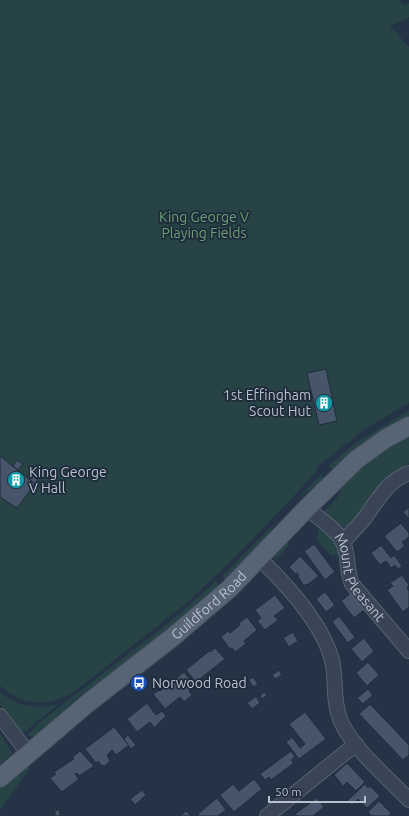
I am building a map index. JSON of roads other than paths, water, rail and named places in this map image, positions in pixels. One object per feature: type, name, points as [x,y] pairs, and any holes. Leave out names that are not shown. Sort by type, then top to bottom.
[{"type":"main road","name":"Guildford Road","points":[[0,778],[88,703],[230,589],[306,508],[356,460],[385,439],[409,426]]},
{"type":"street","points":[[343,542],[362,521],[384,491],[394,481],[409,473]]},
{"type":"street","name":"Mount Pleasant","points":[[306,508],[336,532],[343,542],[346,552],[348,575],[352,584],[409,651]]},
{"type":"street","points":[[259,558],[313,620],[327,643],[333,664],[337,707],[340,719],[356,744],[409,800]]},
{"type":"street","points":[[0,716],[28,753]]},
{"type":"street","points":[[267,816],[356,744]]},
{"type":"place","name":"1st Effingham Scout Hut","points":[[324,403]]},
{"type":"place","name":"King George V Hall","points":[[16,480]]},
{"type":"place","name":"Norwood Road","points":[[139,683]]},
{"type":"park label","name":"King George V Playing Fields","points":[[204,226]]}]
